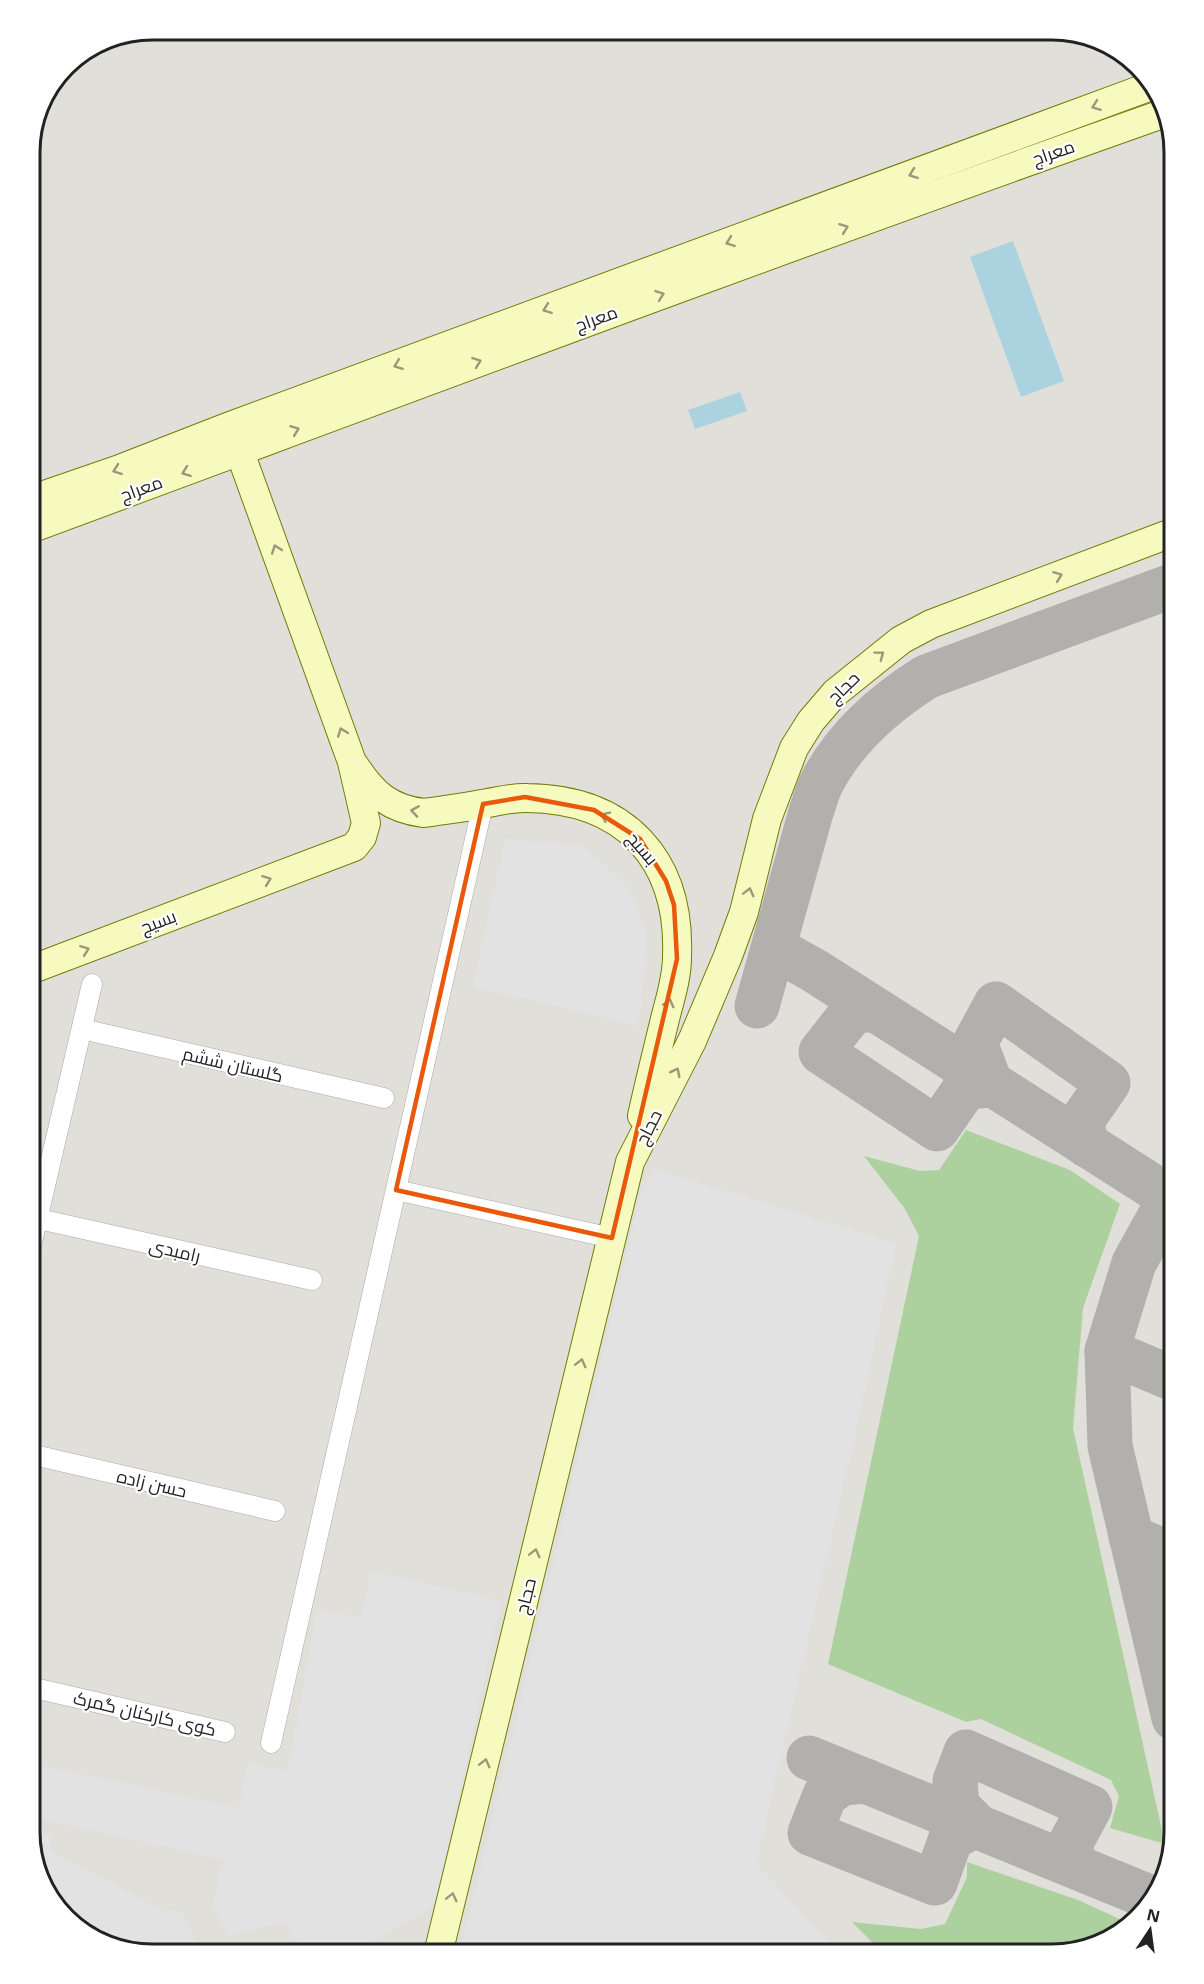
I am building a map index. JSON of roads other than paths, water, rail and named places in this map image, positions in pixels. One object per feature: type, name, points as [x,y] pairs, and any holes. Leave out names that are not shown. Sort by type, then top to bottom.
[{"type":"main road","name":"معراج","points":[[41,524],[235,438],[516,334],[1144,88]]},
{"type":"main road","name":"معراج","points":[[516,334],[785,250],[952,187],[1157,115]]},
{"type":"main road","name":"معراج","points":[[41,496],[117,470],[235,438]]},
{"type":"main road","points":[[235,438],[352,762]]},
{"type":"main road","name":"حجاج","points":[[441,1943],[630,1162],[692,1041],[728,956],[744,912],[767,819],[794,748],[834,693],[901,640],[931,624],[1164,536]]},
{"type":"main road","name":"بسیج","points":[[352,762],[369,788],[397,807],[410,812],[424,813],[525,798],[571,803],[594,810],[617,822],[640,839],[656,859],[674,904],[677,959],[672,990],[630,1162]]},
{"type":"main road","name":"بسیج","points":[[41,966],[354,847],[362,837],[366,823],[352,762]]},
{"type":"street","points":[[271,1743],[483,804]]},
{"type":"street","points":[[40,1193],[92,984]]},
{"type":"street","name":"گلستان ششم","points":[[82,1029],[384,1098]]},
{"type":"street","points":[[396,1190],[612,1238]]},
{"type":"street","name":"رامبدی","points":[[40,1219],[312,1280]]},
{"type":"street","name":"حسن زاده","points":[[40,1456],[275,1511]]},
{"type":"street","name":"کوی کارکنان گمرک","points":[[40,1689],[225,1732]]},
{"type":"water","points":[[1013,241],[1064,381],[1021,397],[970,257]]},
{"type":"water","points":[[740,392],[747,411],[695,429],[688,410]]}]
